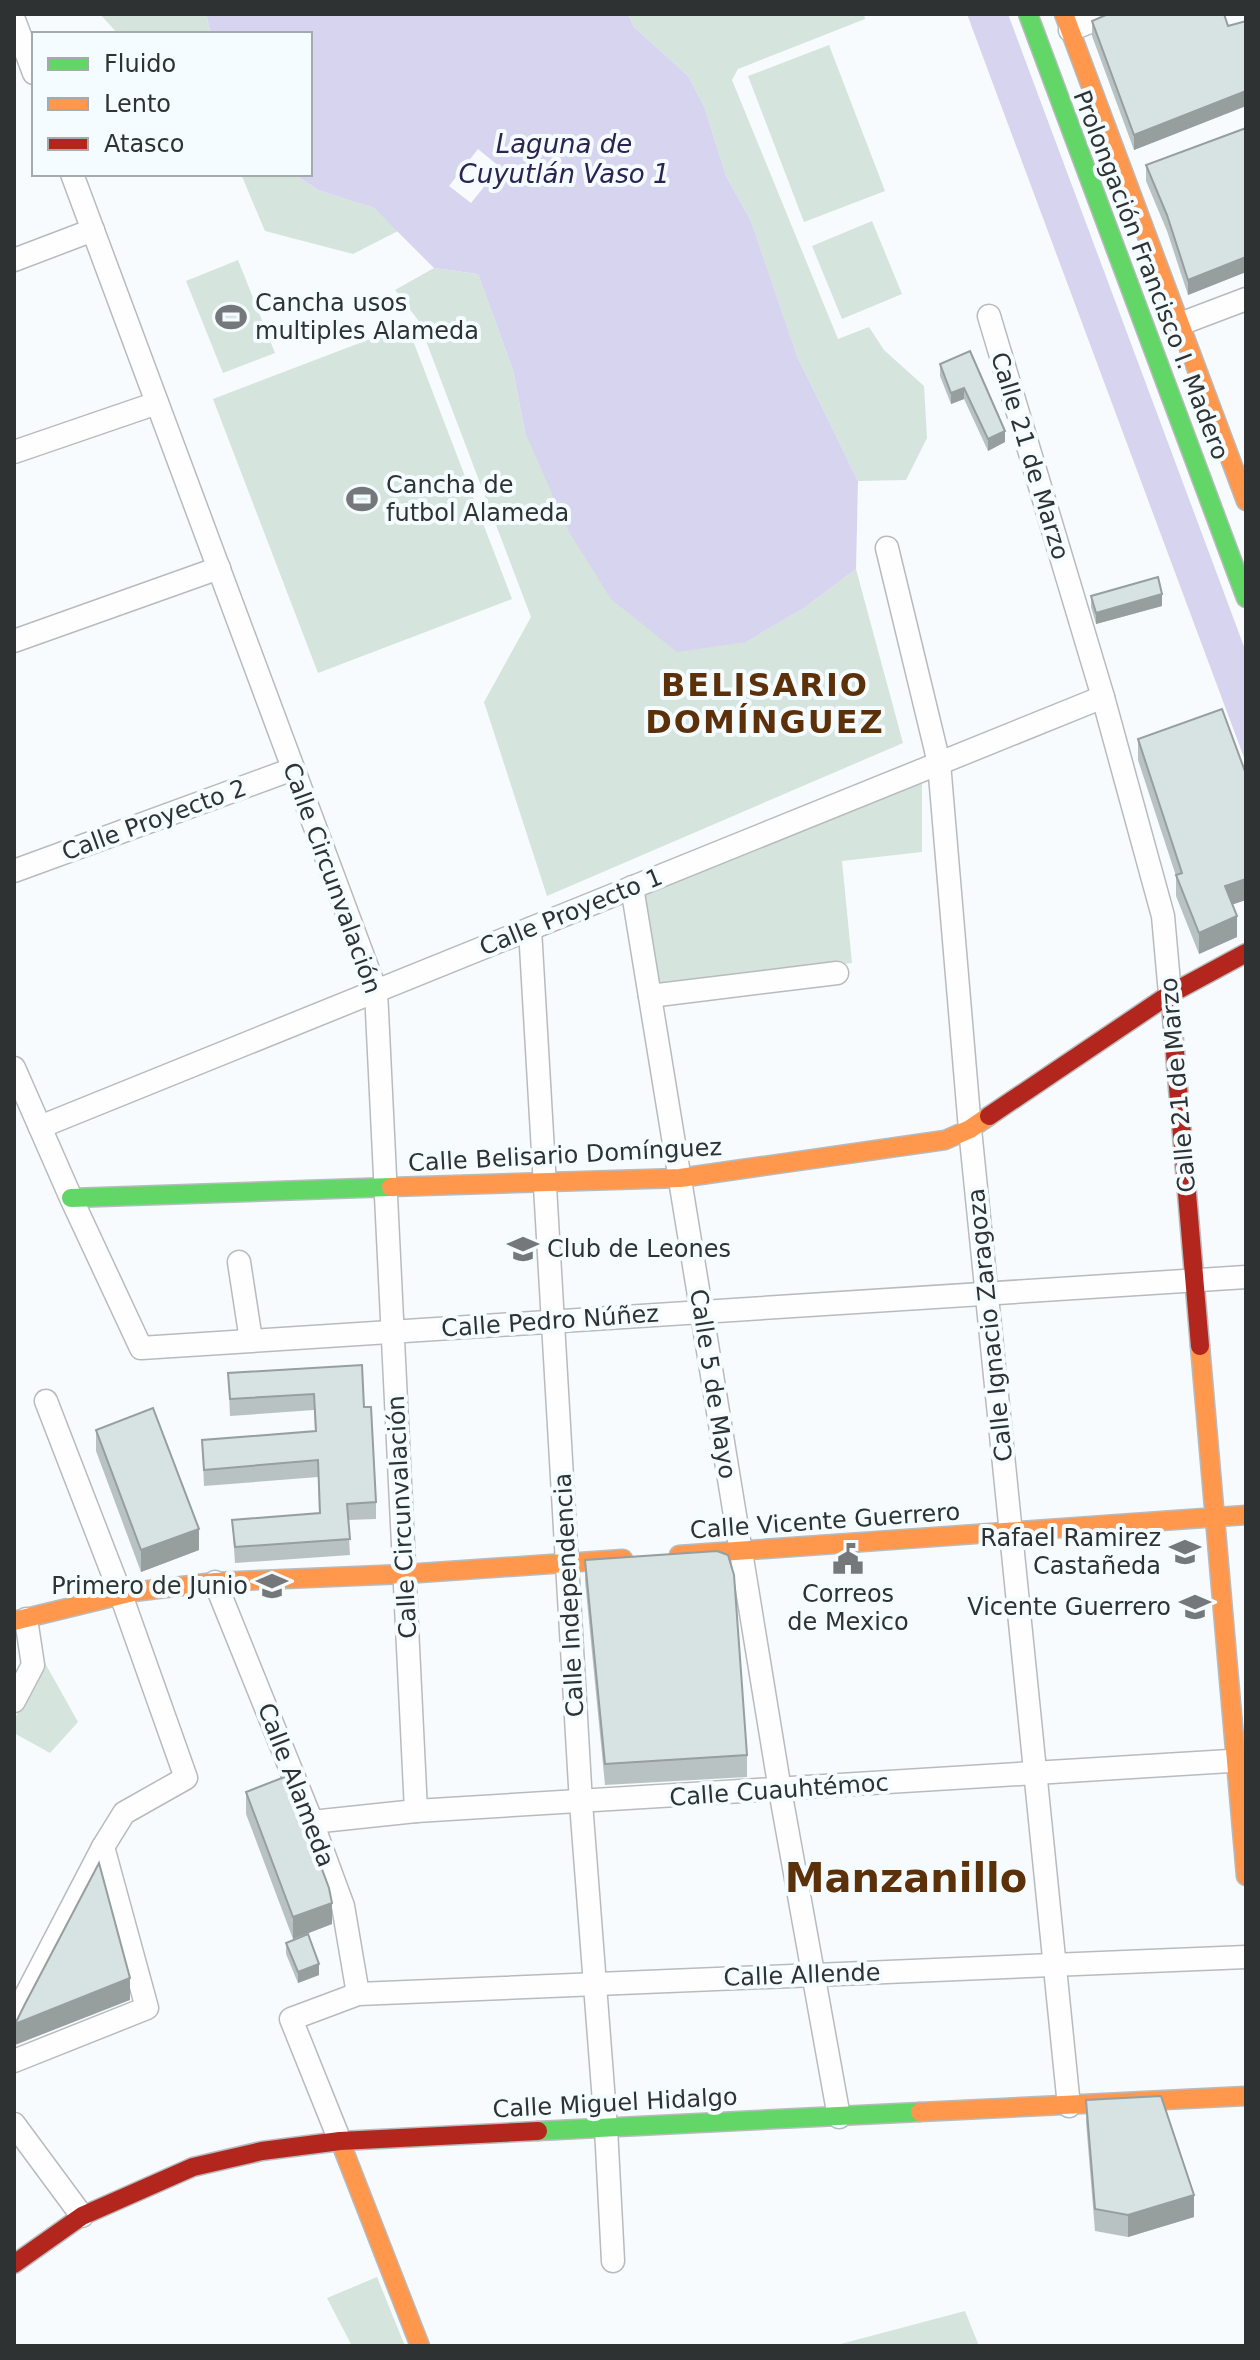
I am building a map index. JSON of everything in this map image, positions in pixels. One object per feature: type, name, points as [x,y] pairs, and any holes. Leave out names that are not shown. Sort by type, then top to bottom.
[{"type":"street","name":"Prolongación Francisco I. Madero","points":[[1028,14],[1246,598]]},
{"type":"street","points":[[1067,22],[1109,14]]},
{"type":"street","name":"Prolongación Francisco I. Madero","points":[[1067,22],[1096,100],[1131,172],[1180,324],[1201,380],[1239,463],[1246,501]]},
{"type":"street","points":[[16,30],[32,68]]},
{"type":"street","points":[[1064,111],[1096,100]]},
{"type":"street","name":"Calle Circunvalación","points":[[73,176],[376,991],[416,1811]]},
{"type":"street","points":[[14,260],[93,230]]},
{"type":"street","points":[[1180,324],[1246,299]]},
{"type":"street","name":"Calle 21 de Marzo","points":[[989,316],[1103,697],[1163,916],[1215,1517],[1241,1760],[1246,1876]]},
{"type":"street","points":[[1167,387],[1201,380]]},
{"type":"street","points":[[14,452],[157,403]]},
{"type":"street","name":"Calle Ignacio Zaragoza","points":[[887,548],[939,763],[970,1129],[1069,2106]]},
{"type":"street","points":[[14,641],[219,568]]},
{"type":"street","name":"Calle Proyecto 1","points":[[40,1127],[1103,697]]},
{"type":"street","name":"Calle Proyecto 2","points":[[14,871],[293,769]]},
{"type":"street","name":"Calle 5 de Mayo","points":[[632,887],[780,1790],[839,2117]]},
{"type":"street","name":"Calle Independencia","points":[[530,929],[581,1803],[613,2261]]},
{"type":"street","name":"Calle Belisario Domínguez","points":[[71,1198],[680,1178],[945,1140],[970,1129],[1170,994],[1246,953]]},
{"type":"street","points":[[650,996],[837,973]]},
{"type":"street","points":[[14,1068],[71,1198]]},
{"type":"street","name":"Calle Pedro Núñez","points":[[71,1198],[141,1348],[1246,1277]]},
{"type":"street","points":[[239,1262],[251,1340]]},
{"type":"street","points":[[14,2018],[103,1847],[124,1813],[186,1778],[121,1595],[46,1401]]},
{"type":"street","name":"Calle Vicente Guerrero","points":[[20,1620],[121,1595],[215,1582],[405,1574],[1246,1515]]},
{"type":"street","name":"Calle Alameda","points":[[215,1582],[343,1906],[358,1994]]},
{"type":"street","points":[[14,1701],[33,1665],[20,1620]]},
{"type":"street","name":"Calle Cuauhtémoc","points":[[312,1822],[416,1811],[1241,1760]]},
{"type":"street","points":[[14,2061],[147,2008],[103,1847]]},
{"type":"street","name":"Calle Allende","points":[[340,2141],[291,2019],[358,1994],[1246,1957]]},
{"type":"street","name":"Calle Miguel Hidalgo","points":[[14,2264],[82,2216],[193,2167],[262,2151],[340,2141],[1246,2096]]},
{"type":"street","points":[[14,2124],[82,2216]]},
{"type":"street","points":[[340,2141],[420,2346]]},
{"type":"shaded area","points":[[100,14],[206,14],[210,32],[116,32]]},
{"type":"shaded area","points":[[628,14],[864,14],[865,19],[738,69],[732,80],[838,339],[869,327],[884,350],[924,386],[927,438],[906,480],[858,481],[797,356],[751,221],[726,176],[704,106],[688,76],[634,27]]},
{"type":"shaded area","points":[[829,45],[885,191],[804,222],[748,76]]},
{"type":"shaded area","points":[[242,176],[297,176],[318,190],[374,208],[398,231],[353,254],[265,231]]},
{"type":"shaded area","points":[[872,221],[902,294],[842,319],[812,246]]},
{"type":"shaded area","name":"Cancha usos multiples Alameda","points":[[238,260],[275,353],[223,373],[186,281]]},
{"type":"shaded area","points":[[434,268],[478,274],[513,370],[525,432],[746,642],[804,608],[856,569],[903,743],[547,896],[484,702],[531,617],[418,320],[395,290]]},
{"type":"shaded area","name":"Cancha de futbol Alameda","points":[[407,325],[512,599],[318,673],[213,399]]},
{"type":"shaded area","points":[[922,778],[922,852],[842,861],[852,963],[655,986],[641,884]]},
{"type":"shaded area","points":[[45,1663],[78,1722],[50,1753],[14,1733],[14,1720]]},
{"type":"shaded area","points":[[377,2277],[405,2346],[352,2346],[327,2298]]},
{"type":"shaded area","points":[[965,2311],[979,2346],[833,2346]]},
{"type":"water","name":"Laguna de Cuyutlán Vaso 1","points":[[206,14],[628,14],[634,27],[688,76],[704,106],[726,176],[751,221],[797,356],[858,481],[856,569],[804,608],[746,642],[677,652],[611,599],[568,530],[525,432],[513,370],[478,274],[434,268],[374,208],[318,190],[297,176],[312,176],[312,32],[210,32]]},
{"type":"water","points":[[967,14],[1008,14],[1220,582],[1246,652],[1246,763]]},
{"type":"pier","points":[[478,149],[500,167],[471,203],[449,186]]},
{"type":"building","points":[[1108,14],[1224,14],[1228,26],[1246,21],[1246,91],[1134,135],[1092,21]]},
{"type":"building","points":[[1246,128],[1246,257],[1188,280],[1167,215],[1146,165]]},
{"type":"building","points":[[970,351],[1005,431],[988,439],[964,388],[951,393],[940,364]]},
{"type":"building","points":[[1158,577],[1162,594],[1096,613],[1091,596]]},
{"type":"building","points":[[1222,709],[1246,774],[1246,879],[1225,886],[1237,916],[1199,933],[1176,875],[1182,873],[1138,739]]},
{"type":"building","points":[[362,1365],[364,1407],[371,1407],[376,1502],[347,1504],[350,1539],[235,1547],[232,1520],[320,1513],[318,1460],[204,1470],[202,1440],[316,1431],[314,1394],[230,1399],[228,1373]]},
{"type":"building","points":[[153,1408],[199,1529],[141,1550],[96,1430]]},
{"type":"building","points":[[717,1551],[728,1555],[734,1575],[747,1755],[605,1764],[585,1560]]},
{"type":"building","points":[[287,1776],[332,1903],[293,1917],[246,1792]]},
{"type":"building","points":[[99,1863],[130,1978],[15,2024],[25,2004]]},
{"type":"building","points":[[308,1934],[319,1964],[298,1972],[286,1943]]},
{"type":"building","points":[[1161,2096],[1194,2195],[1128,2215],[1095,2209],[1086,2100]]},
{"type":"traffic: fast","points":[[1028,14],[1246,598]]},
{"type":"traffic: fast","points":[[71,1198],[391,1187]]},
{"type":"traffic: fast","points":[[538,2131],[920,2112]]},
{"type":"traffic: slow","points":[[1064,14],[1246,501]]},
{"type":"traffic: slow","points":[[391,1187],[680,1178],[945,1140],[989,1116]]},
{"type":"traffic: slow","points":[[1200,1346],[1246,1876]]},
{"type":"traffic: slow","points":[[679,1555],[1246,1515]]},
{"type":"traffic: slow","points":[[14,1621],[133,1592],[215,1582],[405,1574],[623,1559]]},
{"type":"traffic: slow","points":[[920,2112],[1246,2096]]},
{"type":"traffic: slow","points":[[340,2141],[420,2346]]},
{"type":"traffic: jam","points":[[989,1116],[1170,994],[1246,953]]},
{"type":"traffic: jam","points":[[1170,994],[1200,1346]]},
{"type":"traffic: jam","points":[[14,2264],[82,2216],[193,2167],[262,2151],[340,2141],[538,2131]]},
{"type":"place","name":"Cancha usos multiples Alameda","points":[[231,317]]},
{"type":"place","name":"Cancha de futbol Alameda","points":[[362,499]]},
{"type":"place","name":"Club de Leones","points":[[523,1249]]},
{"type":"place","name":"Rafael Ramirez Castañeda","points":[[1185,1552]]},
{"type":"place","name":"Correos de Mexico","points":[[848,1559]]},
{"type":"place","name":"Primero de Junio","points":[[272,1586]]},
{"type":"place","name":"Vicente Guerrero","points":[[1195,1607]]},
{"type":"district","name":"BELISARIO DOMÍNGUEZ","points":[[765,704]]},
{"type":"district","name":"Manzanillo","points":[[906,1878]]}]
